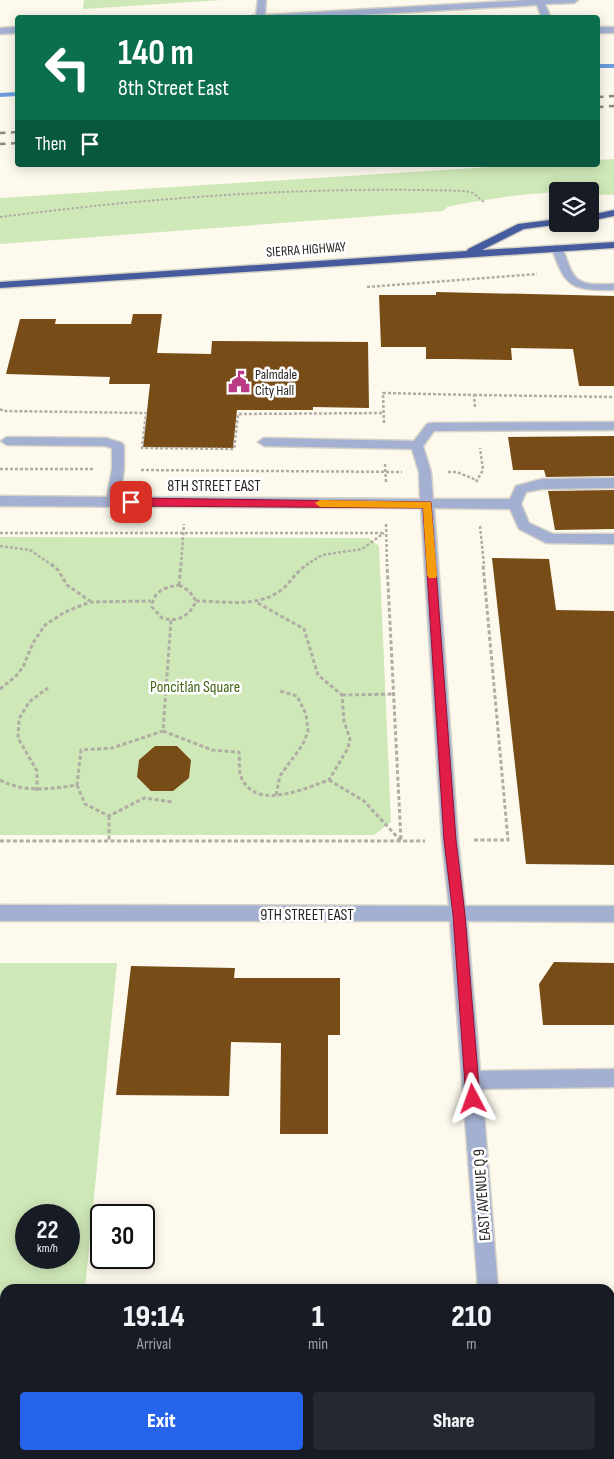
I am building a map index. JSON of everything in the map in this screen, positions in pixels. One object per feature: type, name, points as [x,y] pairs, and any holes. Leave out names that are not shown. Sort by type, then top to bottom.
[{"type":"highway","points":[[599,216],[614,213]]},
{"type":"highway","points":[[467,253],[522,226],[549,223]]},
{"type":"highway","name":"SIERRA HIGHWAY","points":[[0,285],[467,253],[614,245]]},
{"type":"street","points":[[260,15],[262,0]]},
{"type":"street","points":[[346,0],[346,12]]},
{"type":"street","points":[[294,15],[346,12],[405,13],[430,4],[574,0]]},
{"type":"street","points":[[545,1],[547,15]]},
{"type":"street","points":[[0,31],[15,30]]},
{"type":"street","points":[[600,30],[614,30]]},
{"type":"street","points":[[557,248],[565,272],[574,282],[586,287],[614,287]]},
{"type":"street","points":[[264,442],[417,445],[432,427],[614,426]]},
{"type":"street","points":[[7,441],[106,442],[118,446],[118,469],[113,502]]},
{"type":"street","name":"EAST AVENUE Q 9","points":[[417,445],[425,472],[428,504],[450,840],[459,915],[488,1284]]},
{"type":"street","points":[[614,483],[542,484],[521,489],[514,504],[524,526],[551,539],[614,539]]},
{"type":"street","name":"8TH STREET EAST","points":[[0,500],[514,504]]},
{"type":"street","name":"9TH STREET EAST","points":[[0,914],[614,914]]},
{"type":"street","points":[[472,1080],[614,1078]]},
{"type":"path","points":[[0,217],[97,204],[316,189],[394,188],[465,191],[473,193],[485,203]]},
{"type":"path","points":[[367,287],[537,274]]},
{"type":"path","points":[[474,395],[614,397]]},
{"type":"path","points":[[0,408],[3,411],[146,413],[142,448],[234,448],[238,414],[384,413]]},
{"type":"path","points":[[0,469],[457,472],[476,480],[508,840],[0,841]]},
{"type":"path","points":[[0,533],[184,535],[385,533]]},
{"type":"path","points":[[385,533],[402,841]]},
{"type":"path","points":[[196,601],[256,602],[280,591],[300,569],[322,555],[362,549],[385,533]]},
{"type":"path","points":[[179,585],[184,535]]},
{"type":"path","points":[[0,546],[30,550],[42,557],[58,570],[67,585],[90,602]]},
{"type":"path","points":[[179,585],[189,590],[196,601],[191,613],[185,617],[171,620],[164,619],[154,612],[152,601],[162,589],[179,585]]},
{"type":"path","points":[[0,689],[23,668],[33,643],[45,625],[65,612],[90,602],[152,601]]},
{"type":"path","points":[[256,602],[304,629],[318,675],[342,695],[394,694]]},
{"type":"path","points":[[163,731],[171,620]]},
{"type":"path","points":[[37,791],[37,772],[18,738],[19,719],[29,702],[48,688]]},
{"type":"path","points":[[276,796],[280,776],[303,744],[308,731],[306,714],[297,696],[280,691]]},
{"type":"path","points":[[110,816],[85,804],[77,785],[81,750],[112,748],[163,731],[212,750],[239,752],[242,778],[251,791],[264,796],[276,796],[329,780],[348,748],[350,739],[344,721],[342,695]]},
{"type":"path","points":[[0,780],[11,787],[37,791],[77,785]]},
{"type":"path","points":[[329,780],[364,801],[402,841]]},
{"type":"path","points":[[110,816],[144,798],[173,802]]},
{"type":"path","points":[[109,841],[110,816]]},
{"type":"green space","points":[[84,0],[223,0],[83,9]]},
{"type":"green space","points":[[614,159],[614,195],[599,194],[599,182],[549,182],[549,192],[465,203],[447,207],[443,211],[0,244],[0,198],[491,167],[600,167],[600,160]]},
{"type":"green space","name":"Poncitlán Square","points":[[0,537],[369,538],[379,546],[391,822],[374,835],[0,835]]},
{"type":"green space","points":[[0,963],[117,963],[93,1204],[90,1204],[90,1238],[85,1284],[0,1284]]},
{"type":"building","points":[[436,292],[614,296],[614,386],[579,386],[573,349],[511,348],[512,360],[426,359],[426,347],[381,347],[379,295],[436,295]]},
{"type":"building","name":"Palmdale City Hall","points":[[133,314],[162,314],[157,353],[211,354],[212,341],[368,342],[369,408],[313,407],[313,410],[237,410],[233,448],[143,447],[150,384],[109,384],[110,377],[6,374],[20,319],[56,319],[55,324],[131,324]]},
{"type":"building","points":[[614,436],[614,476],[546,477],[544,470],[513,470],[508,437]]},
{"type":"building","points":[[614,490],[614,529],[555,530],[548,491]]},
{"type":"building","points":[[492,558],[549,559],[556,610],[614,611],[614,865],[526,864]]},
{"type":"building","points":[[155,746],[177,746],[191,760],[189,778],[173,791],[151,791],[137,777],[139,760]]},
{"type":"building","points":[[554,962],[614,963],[614,1025],[543,1025],[539,984]]},
{"type":"building","points":[[131,966],[235,968],[234,978],[340,978],[340,1035],[328,1035],[328,1134],[280,1134],[281,1043],[231,1042],[229,1096],[116,1095]]},
{"type":"waterway","points":[[600,66],[614,66]]},
{"type":"waterway","points":[[0,95],[15,94]]},
{"type":"railway","points":[[600,97],[614,96]]},
{"type":"railway","points":[[600,107],[614,106]]},
{"type":"railway","points":[[0,133],[15,132]]},
{"type":"railway","points":[[0,144],[15,143]]},
{"type":"slow traffic","points":[[320,503],[428,504],[432,575]]},
{"type":"place","name":"Palmdale City Hall","points":[[239,382]]},
{"type":"route","points":[[131,502],[428,504],[450,840],[459,915],[473,1099]]}]
